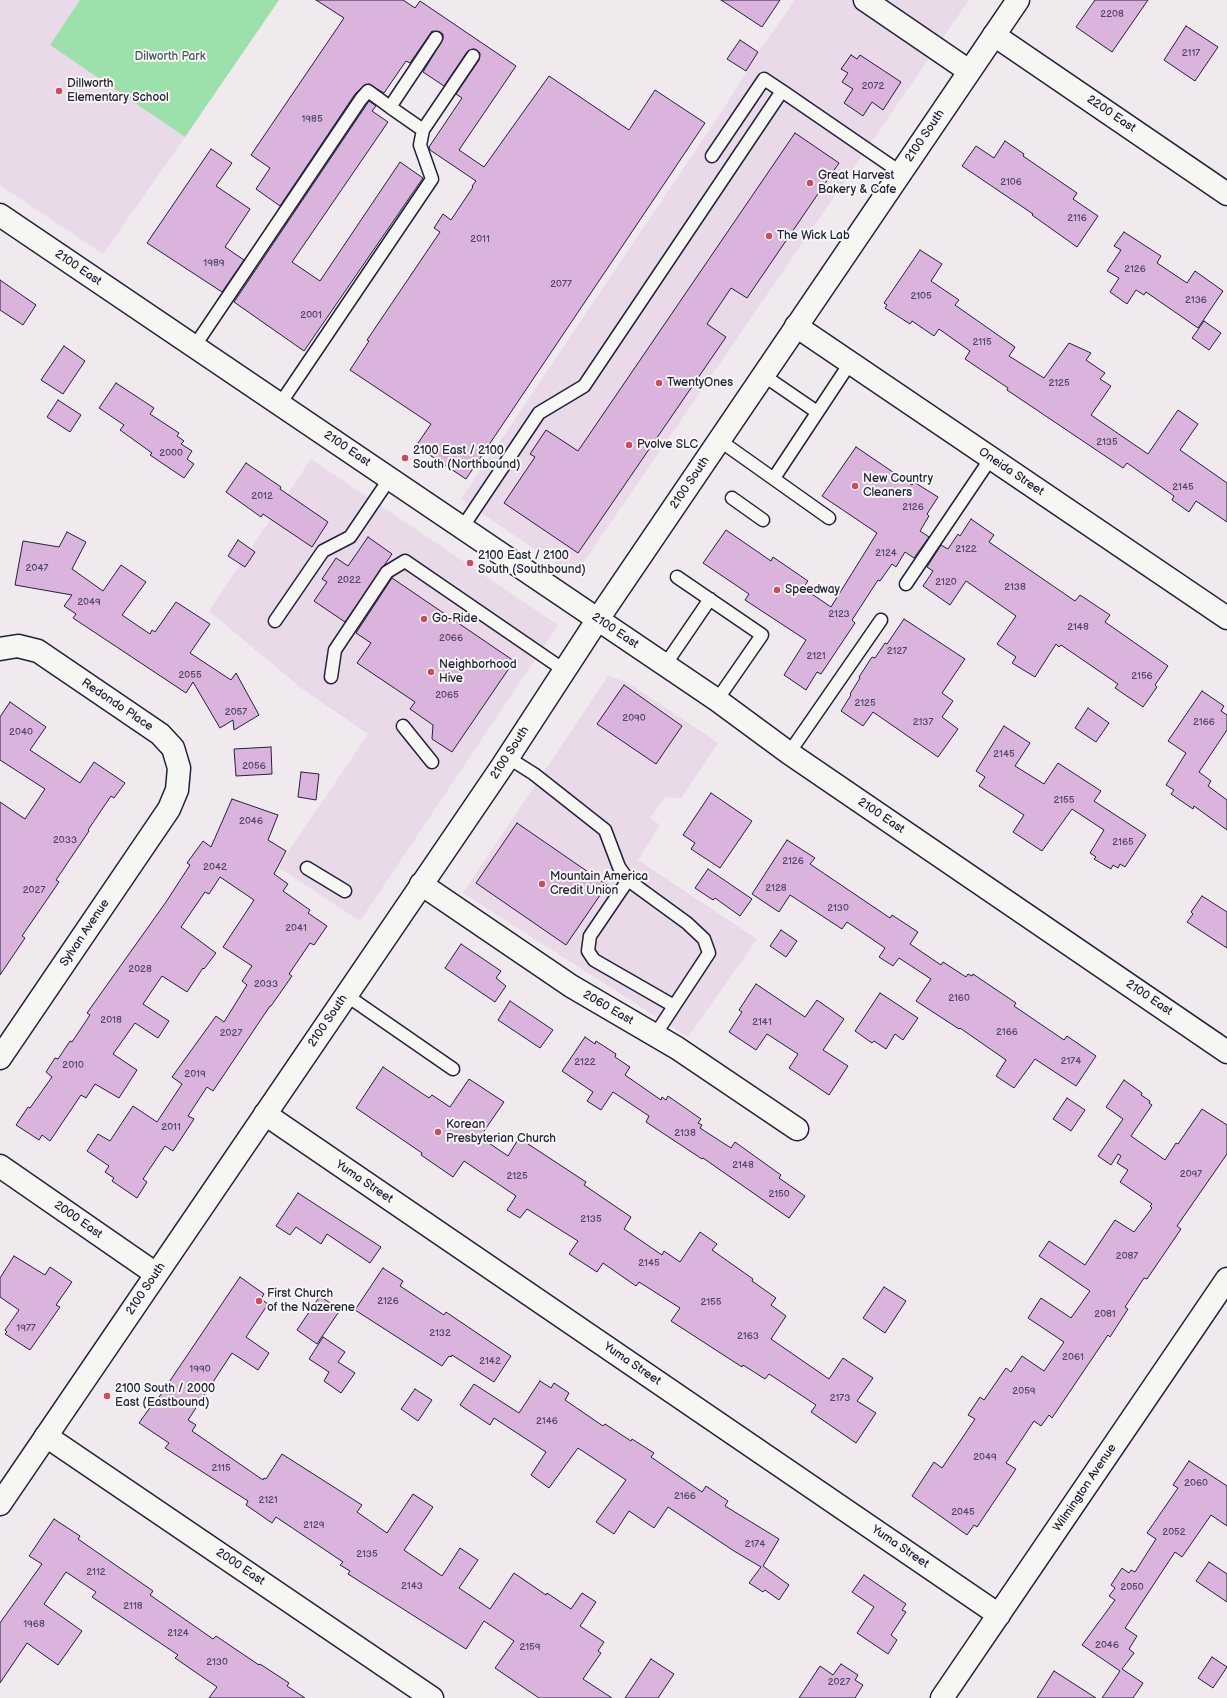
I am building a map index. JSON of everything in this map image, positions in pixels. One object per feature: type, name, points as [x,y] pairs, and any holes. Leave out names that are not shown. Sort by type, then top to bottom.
[{"type":"street","points":[[865,0],[969,71]]},
{"type":"street","name":"2100 South","points":[[0,1504],[421,884],[900,172],[1018,0]]},
{"type":"street","name":"2200 East","points":[[994,35],[1227,194]]},
{"type":"street","name":"2100 East","points":[[0,215],[717,700],[789,753],[1227,1052]]},
{"type":"street","name":"Oneida Street","points":[[796,326],[1227,618]]},
{"type":"street","name":"Redondo Place","points":[[0,649],[18,646],[38,651],[160,734],[173,748],[179,768],[177,790],[169,809]]},
{"type":"street","name":"Sylvan Avenue","points":[[0,1058],[169,809]]},
{"type":"street","name":"2060 East","points":[[421,884],[571,986],[693,1058],[797,1129]]},
{"type":"street","name":"Yuma Street","points":[[265,1114],[999,1615]]},
{"type":"street","name":"2000 East","points":[[0,1166],[156,1274]]},
{"type":"street","name":"Wilmington Avenue","points":[[942,1698],[1227,1279]]},
{"type":"street","name":"2000 East","points":[[46,1436],[432,1698]]},
{"type":"lane","points":[[390,107],[436,38]]},
{"type":"lane","points":[[280,404],[432,179],[420,145],[423,130],[473,56]]},
{"type":"lane","points":[[712,156],[764,79],[900,172]]},
{"type":"lane","points":[[194,347],[361,99],[368,91],[423,130]]},
{"type":"lane","points":[[462,528],[539,413],[584,386],[782,91]]},
{"type":"lane","points":[[774,478],[850,363]]},
{"type":"lane","points":[[763,375],[818,412]]},
{"type":"lane","points":[[719,440],[829,518]]},
{"type":"lane","points":[[906,584],[991,458]]},
{"type":"lane","points":[[275,622],[323,551],[350,537],[390,478]]},
{"type":"lane","points":[[732,498],[763,520]]},
{"type":"lane","points":[[331,677],[334,650],[387,572],[405,561],[564,670]]},
{"type":"lane","points":[[677,577],[762,635],[717,700]]},
{"type":"lane","points":[[665,665],[710,599]]},
{"type":"lane","points":[[789,753],[881,620]]},
{"type":"lane","points":[[403,726],[432,762]]},
{"type":"lane","points":[[507,756],[534,774],[605,830],[619,867],[628,880],[687,923],[704,939],[709,953],[655,1035]]},
{"type":"lane","points":[[307,868],[345,891]]},
{"type":"lane","points":[[628,880],[590,936],[588,951],[594,960],[674,1006]]},
{"type":"lane","points":[[346,995],[453,1069]]},
{"type":"shaded area","name":"Dillworth Elementary School","points":[[0,0],[80,0],[50,45],[185,137],[103,254],[0,185]]},
{"type":"shaded area","points":[[795,0],[969,0],[574,576],[461,499],[722,111],[762,47]]},
{"type":"shaded area","points":[[311,459],[558,625],[360,921],[278,867],[368,734],[301,688],[209,611]]},
{"type":"shaded area","points":[[608,676],[627,682],[718,743],[681,798],[665,797],[650,818],[660,825],[638,860],[757,939],[688,1037],[463,893]]},
{"type":"green space","name":"Dilworth Park","points":[[80,0],[279,0],[185,137],[50,45]]},
{"type":"building","points":[[316,0],[403,0],[415,8],[420,1],[516,66],[459,150],[484,167],[549,76],[629,130],[655,90],[705,123],[466,479],[416,446],[431,424],[350,370],[369,341],[367,340],[440,232],[434,228],[443,214],[451,220],[476,181],[430,150],[429,147],[462,98],[456,94],[479,60],[480,53],[474,49],[467,52],[444,86],[423,72],[443,39],[443,34],[432,31],[410,63],[406,61],[384,93],[369,84],[363,86],[355,94],[280,206],[256,189],[270,168],[251,155],[344,18]]},
{"type":"building","points":[[721,0],[780,0],[762,27]]},
{"type":"building","points":[[1095,0],[1148,0],[1112,52],[1076,27]]},
{"type":"building","points":[[1186,26],[1218,47],[1195,81],[1164,60]]},
{"type":"building","points":[[740,40],[758,52],[746,71],[727,59]]},
{"type":"building","points":[[851,55],[857,59],[860,55],[901,82],[883,110],[872,102],[863,116],[844,103],[853,89],[842,82],[848,73],[841,69]]},
{"type":"building","points":[[369,101],[376,106],[372,111],[388,122],[292,262],[320,281],[400,162],[423,178],[304,351],[234,302]]},
{"type":"building","name":"TwentyOnes","points":[[795,133],[839,163],[747,298],[731,288],[707,324],[726,337],[578,553],[504,503],[535,457],[530,454],[546,430],[578,451]]},
{"type":"building","points":[[1005,141],[1024,154],[1023,156],[1077,193],[1073,199],[1098,216],[1077,247],[1032,215],[1033,214],[962,166],[976,146],[994,158]]},
{"type":"building","points":[[211,149],[232,163],[216,186],[250,209],[225,247],[244,260],[222,292],[147,243]]},
{"type":"building","points":[[1124,232],[1161,256],[1157,263],[1187,283],[1195,271],[1223,291],[1198,328],[1146,292],[1144,295],[1136,290],[1127,304],[1110,292],[1119,278],[1107,271],[1121,250],[1114,246]]},
{"type":"building","points":[[920,250],[942,264],[931,281],[959,300],[955,305],[1015,347],[1009,356],[1044,378],[1069,343],[1091,353],[1086,360],[1105,373],[1100,379],[1111,386],[1091,415],[1148,454],[1178,410],[1198,424],[1180,450],[1227,483],[1227,522],[1196,501],[1189,512],[1172,500],[1174,496],[1127,463],[1123,468],[1007,390],[1008,388],[965,359],[970,351],[939,329],[934,336],[912,321],[910,324],[885,308],[887,305],[884,303]]},
{"type":"building","points":[[0,280],[36,305],[23,325],[0,310]]},
{"type":"building","points":[[1204,321],[1221,333],[1209,350],[1192,338]]},
{"type":"building","points":[[64,346],[85,361],[63,394],[41,380]]},
{"type":"building","points":[[116,383],[154,408],[150,414],[179,433],[177,436],[184,441],[181,444],[192,451],[187,459],[194,464],[184,478],[150,455],[152,453],[120,430],[124,425],[99,408]]},
{"type":"building","points":[[58,400],[81,415],[70,432],[47,417]]},
{"type":"building","points":[[856,447],[912,485],[914,482],[938,497],[927,514],[929,516],[920,531],[929,537],[914,558],[905,552],[896,567],[892,564],[880,581],[878,580],[852,620],[855,623],[821,674],[817,672],[806,690],[784,675],[806,640],[745,600],[749,594],[703,563],[726,530],[771,561],[773,557],[808,581],[803,588],[831,607],[877,533],[822,496]]},
{"type":"building","points":[[246,463],[281,487],[280,489],[328,522],[312,547],[263,514],[261,517],[226,492]]},
{"type":"building","points":[[971,519],[994,535],[989,542],[1075,601],[1080,595],[1110,615],[1105,622],[1168,666],[1155,685],[1157,687],[1143,707],[1115,688],[1118,684],[1061,645],[1059,647],[1056,644],[1035,677],[1012,663],[1016,657],[997,644],[1016,616],[966,581],[950,605],[923,586],[933,571],[927,567],[941,545],[948,549],[958,534],[960,536]]},
{"type":"building","points":[[67,532],[86,542],[72,569],[103,591],[121,565],[146,582],[122,615],[150,634],[152,630],[155,632],[176,602],[210,624],[190,653],[231,680],[236,673],[259,715],[234,730],[233,720],[220,728],[193,682],[186,693],[73,618],[76,614],[64,606],[72,595],[15,585],[23,541],[59,547]]},
{"type":"building","points":[[368,537],[392,554],[345,622],[314,601],[327,582],[322,579],[336,558],[348,566]]},
{"type":"building","points":[[238,540],[255,552],[245,567],[228,556]]},
{"type":"building","points":[[392,578],[514,661],[452,752],[432,739],[433,725],[410,709],[415,702],[357,663],[371,643],[356,633]]},
{"type":"building","points":[[904,619],[965,659],[942,693],[953,701],[942,717],[958,729],[938,757],[873,712],[863,726],[841,711],[860,678],[859,677],[872,657],[875,658],[885,643],[887,644]]},
{"type":"building","points":[[624,685],[682,726],[656,764],[597,724]]},
{"type":"building","points":[[1202,691],[1224,706],[1221,711],[1227,715],[1227,730],[1199,772],[1211,781],[1208,786],[1227,800],[1227,830],[1194,806],[1193,809],[1171,794],[1174,790],[1166,785],[1186,753],[1168,741]]},
{"type":"building","points":[[10,702],[46,727],[30,750],[80,783],[94,762],[125,783],[114,798],[111,796],[88,830],[89,831],[56,880],[59,882],[22,936],[25,938],[0,975],[0,802],[25,819],[45,789],[0,760],[0,717]]},
{"type":"building","points":[[1088,708],[1109,723],[1096,742],[1075,728]]},
{"type":"building","points":[[1004,726],[1030,743],[1015,766],[1044,784],[1058,763],[1101,791],[1094,801],[1146,835],[1125,867],[1120,864],[1118,868],[1113,865],[1111,869],[1094,859],[1096,857],[1090,853],[1104,830],[1072,809],[1042,851],[1013,832],[1024,815],[979,786],[985,777],[976,771]]},
{"type":"building","points":[[271,747],[272,774],[236,776],[234,749]]},
{"type":"building","points":[[301,772],[319,774],[316,800],[298,797]]},
{"type":"building","points":[[711,793],[752,821],[720,868],[691,849],[695,843],[683,835]]},
{"type":"building","points":[[232,799],[278,815],[268,840],[286,851],[274,874],[288,884],[283,891],[310,910],[308,913],[327,926],[314,945],[310,943],[289,974],[292,976],[213,1091],[207,1087],[188,1116],[194,1119],[173,1151],[165,1146],[143,1179],[147,1182],[137,1198],[112,1181],[114,1178],[105,1172],[109,1166],[87,1151],[98,1134],[110,1141],[133,1106],[157,1122],[182,1084],[172,1077],[216,1016],[224,1022],[247,985],[242,981],[252,966],[223,947],[254,900],[220,877],[209,894],[205,892],[181,927],[216,953],[204,969],[203,968],[187,992],[162,976],[143,1004],[169,1021],[158,1038],[135,1023],[113,1054],[137,1070],[119,1098],[95,1084],[86,1098],[81,1095],[50,1141],[42,1135],[39,1140],[16,1125],[52,1077],[46,1072],[55,1058],[58,1059],[70,1041],[72,1042],[90,1015],[87,1013],[166,902],[190,865],[187,863],[203,841],[211,847]]},
{"type":"building","name":"Mountain America Credit Union","points":[[517,823],[607,885],[566,945],[476,883]]},
{"type":"building","points":[[787,840],[815,858],[810,864],[890,918],[892,915],[918,932],[910,944],[941,965],[943,962],[966,977],[968,974],[972,976],[973,974],[1016,1003],[1014,1006],[1064,1040],[1067,1036],[1096,1056],[1076,1086],[1035,1059],[1014,1088],[996,1076],[1006,1060],[960,1028],[959,1029],[916,1001],[931,979],[899,958],[893,966],[879,957],[885,948],[847,922],[842,929],[790,895],[779,912],[752,894]]},
{"type":"building","points":[[708,869],[752,899],[740,916],[715,898],[713,900],[695,888]]},
{"type":"building","points":[[1202,896],[1227,912],[1227,948],[1187,922],[1193,914],[1191,912]]},
{"type":"building","points":[[781,930],[797,941],[786,957],[770,946]]},
{"type":"building","points":[[461,944],[501,971],[496,978],[506,986],[495,1002],[445,968]]},
{"type":"building","points":[[756,984],[805,1017],[817,1000],[844,1019],[823,1050],[848,1066],[829,1095],[789,1068],[798,1054],[767,1034],[756,1050],[729,1032],[742,1012],[739,1010]]},
{"type":"building","points":[[880,993],[918,1018],[903,1040],[895,1034],[886,1049],[874,1041],[872,1043],[855,1031]]},
{"type":"building","points":[[510,1001],[553,1030],[540,1048],[498,1020]]},
{"type":"building","points":[[585,1037],[595,1044],[596,1041],[616,1054],[615,1057],[630,1067],[625,1075],[661,1100],[662,1097],[666,1100],[668,1096],[701,1119],[698,1123],[702,1125],[700,1128],[731,1148],[735,1142],[781,1175],[779,1178],[805,1196],[789,1218],[703,1158],[702,1159],[646,1122],[649,1116],[613,1092],[601,1110],[587,1101],[593,1092],[562,1071]]},
{"type":"building","points":[[383,1067],[429,1098],[432,1095],[450,1107],[469,1079],[504,1102],[480,1137],[508,1156],[519,1138],[586,1182],[584,1185],[631,1217],[624,1229],[662,1255],[664,1251],[680,1262],[700,1232],[717,1244],[712,1250],[753,1279],[752,1281],[776,1298],[771,1305],[786,1316],[771,1339],[829,1379],[843,1358],[873,1378],[857,1401],[876,1413],[856,1443],[811,1412],[816,1405],[769,1374],[765,1379],[743,1365],[742,1367],[671,1321],[680,1308],[639,1282],[636,1286],[603,1263],[597,1272],[569,1254],[578,1241],[527,1209],[520,1218],[507,1210],[516,1196],[464,1161],[453,1177],[421,1155],[422,1153],[356,1108]]},
{"type":"building","points":[[1124,1080],[1142,1093],[1141,1095],[1150,1101],[1149,1103],[1152,1105],[1131,1136],[1165,1160],[1202,1109],[1227,1125],[1227,1154],[1177,1226],[1181,1229],[1147,1279],[1144,1278],[1125,1307],[1128,1309],[1110,1337],[1108,1335],[1052,1418],[1049,1415],[1041,1426],[1034,1421],[1006,1463],[1016,1469],[977,1527],[974,1525],[967,1535],[912,1496],[934,1462],[942,1468],[975,1419],[968,1415],[980,1397],[984,1400],[1006,1368],[1011,1372],[1022,1356],[1044,1371],[1064,1342],[1028,1318],[1041,1298],[1071,1318],[1090,1291],[1039,1256],[1049,1241],[1085,1265],[1115,1220],[1134,1232],[1152,1208],[1150,1206],[1152,1204],[1120,1182],[1128,1170],[1117,1163],[1121,1156],[1118,1154],[1111,1165],[1098,1156],[1123,1119],[1106,1107]]},
{"type":"building","points":[[1067,1098],[1085,1110],[1071,1131],[1053,1119]]},
{"type":"building","points":[[298,1193],[381,1247],[370,1263],[327,1234],[321,1244],[296,1227],[290,1235],[276,1226]]},
{"type":"building","points":[[14,1256],[45,1275],[50,1267],[72,1282],[56,1305],[60,1307],[30,1350],[5,1334],[7,1332],[5,1330],[19,1310],[0,1297],[0,1278]]},
{"type":"building","points":[[383,1268],[403,1281],[400,1286],[444,1315],[446,1312],[511,1356],[494,1382],[452,1355],[451,1357],[449,1356],[442,1366],[355,1310]]},
{"type":"building","points":[[240,1277],[264,1294],[261,1299],[268,1304],[246,1337],[269,1353],[258,1370],[232,1353],[188,1420],[196,1425],[192,1431],[263,1480],[264,1478],[266,1479],[282,1454],[362,1505],[357,1512],[387,1533],[413,1494],[433,1507],[404,1550],[442,1576],[460,1548],[478,1560],[459,1588],[490,1609],[514,1573],[546,1595],[547,1593],[571,1609],[582,1593],[596,1602],[580,1626],[604,1642],[598,1651],[601,1653],[583,1679],[612,1698],[539,1698],[495,1668],[514,1641],[484,1621],[466,1649],[348,1574],[350,1571],[340,1565],[343,1562],[276,1517],[272,1523],[246,1505],[248,1501],[165,1448],[169,1443],[139,1423],[154,1402],[155,1403]]},
{"type":"building","points":[[884,1287],[906,1301],[885,1333],[863,1318]]},
{"type":"building","points":[[320,1296],[340,1310],[317,1344],[297,1330]]},
{"type":"building","points":[[323,1337],[345,1352],[338,1362],[355,1373],[341,1393],[324,1381],[329,1372],[309,1359]]},
{"type":"building","points":[[540,1381],[551,1388],[554,1383],[569,1393],[565,1400],[603,1426],[605,1424],[631,1441],[632,1439],[654,1453],[651,1457],[702,1492],[706,1486],[728,1501],[725,1506],[779,1539],[763,1566],[789,1585],[779,1600],[765,1590],[763,1592],[749,1583],[761,1567],[668,1507],[654,1528],[629,1511],[614,1534],[596,1522],[626,1480],[578,1448],[549,1488],[531,1475],[546,1452],[494,1418],[490,1425],[460,1405],[474,1384],[519,1413]]},
{"type":"building","points":[[415,1389],[432,1400],[418,1421],[401,1409]]},
{"type":"building","points":[[1189,1461],[1227,1486],[1227,1526],[1211,1515],[1182,1557],[1175,1552],[1125,1628],[1137,1636],[1129,1649],[1134,1653],[1122,1669],[1143,1683],[1133,1698],[1102,1698],[1120,1671],[1082,1645],[1115,1600],[1109,1596],[1115,1588],[1111,1585],[1122,1568],[1129,1573],[1131,1570],[1135,1572],[1156,1539],[1147,1533],[1178,1488],[1173,1485]]},
{"type":"building","points":[[54,1519],[80,1536],[78,1539],[153,1591],[150,1595],[213,1639],[216,1636],[289,1683],[287,1686],[305,1698],[209,1698],[217,1687],[175,1658],[178,1655],[92,1597],[96,1592],[66,1572],[44,1604],[82,1631],[58,1665],[27,1643],[0,1683],[0,1623],[42,1564],[29,1556]]},
{"type":"building","points":[[1209,1562],[1227,1574],[1227,1602],[1196,1581]]},
{"type":"building","points":[[864,1575],[906,1604],[902,1610],[906,1612],[891,1635],[897,1640],[888,1654],[857,1633],[874,1607],[852,1592]]},
{"type":"building","points":[[1212,1657],[1227,1667],[1213,1688],[1198,1678]]},
{"type":"building","points":[[651,1659],[674,1674],[658,1698],[625,1698]]},
{"type":"building","points":[[841,1664],[858,1675],[855,1680],[863,1685],[855,1698],[799,1698],[820,1666],[833,1675]]},
{"type":"building","points":[[1054,1671],[1096,1698],[1037,1698]]},
{"type":"place","name":"Dillworth Elementary School","points":[[59,91]]},
{"type":"place","name":"Great Harvest Bakery & Cafe","points":[[810,183]]},
{"type":"place","name":"The Wick Lab","points":[[769,236]]},
{"type":"place","name":"TwentyOnes","points":[[659,383]]},
{"type":"place","name":"Pvolve SLC","points":[[629,445]]},
{"type":"place","name":"2100 East / 2100 South (Northbound)","points":[[405,458]]},
{"type":"place","name":"New Country Cleaners","points":[[855,486]]},
{"type":"place","name":"2100 East / 2100 South (Southbound)","points":[[470,563]]},
{"type":"place","name":"Speedway","points":[[777,590]]},
{"type":"place","name":"Go-Ride","points":[[424,619]]},
{"type":"place","name":"Neighborhood Hive","points":[[431,672]]},
{"type":"place","name":"Mountain America Credit Union","points":[[542,884]]},
{"type":"place","name":"Korean Presbyterian Church","points":[[438,1132]]},
{"type":"place","name":"First Church of the Nazerene","points":[[259,1301]]},
{"type":"place","name":"2100 South / 2000 East (Eastbound)","points":[[107,1396]]}]
